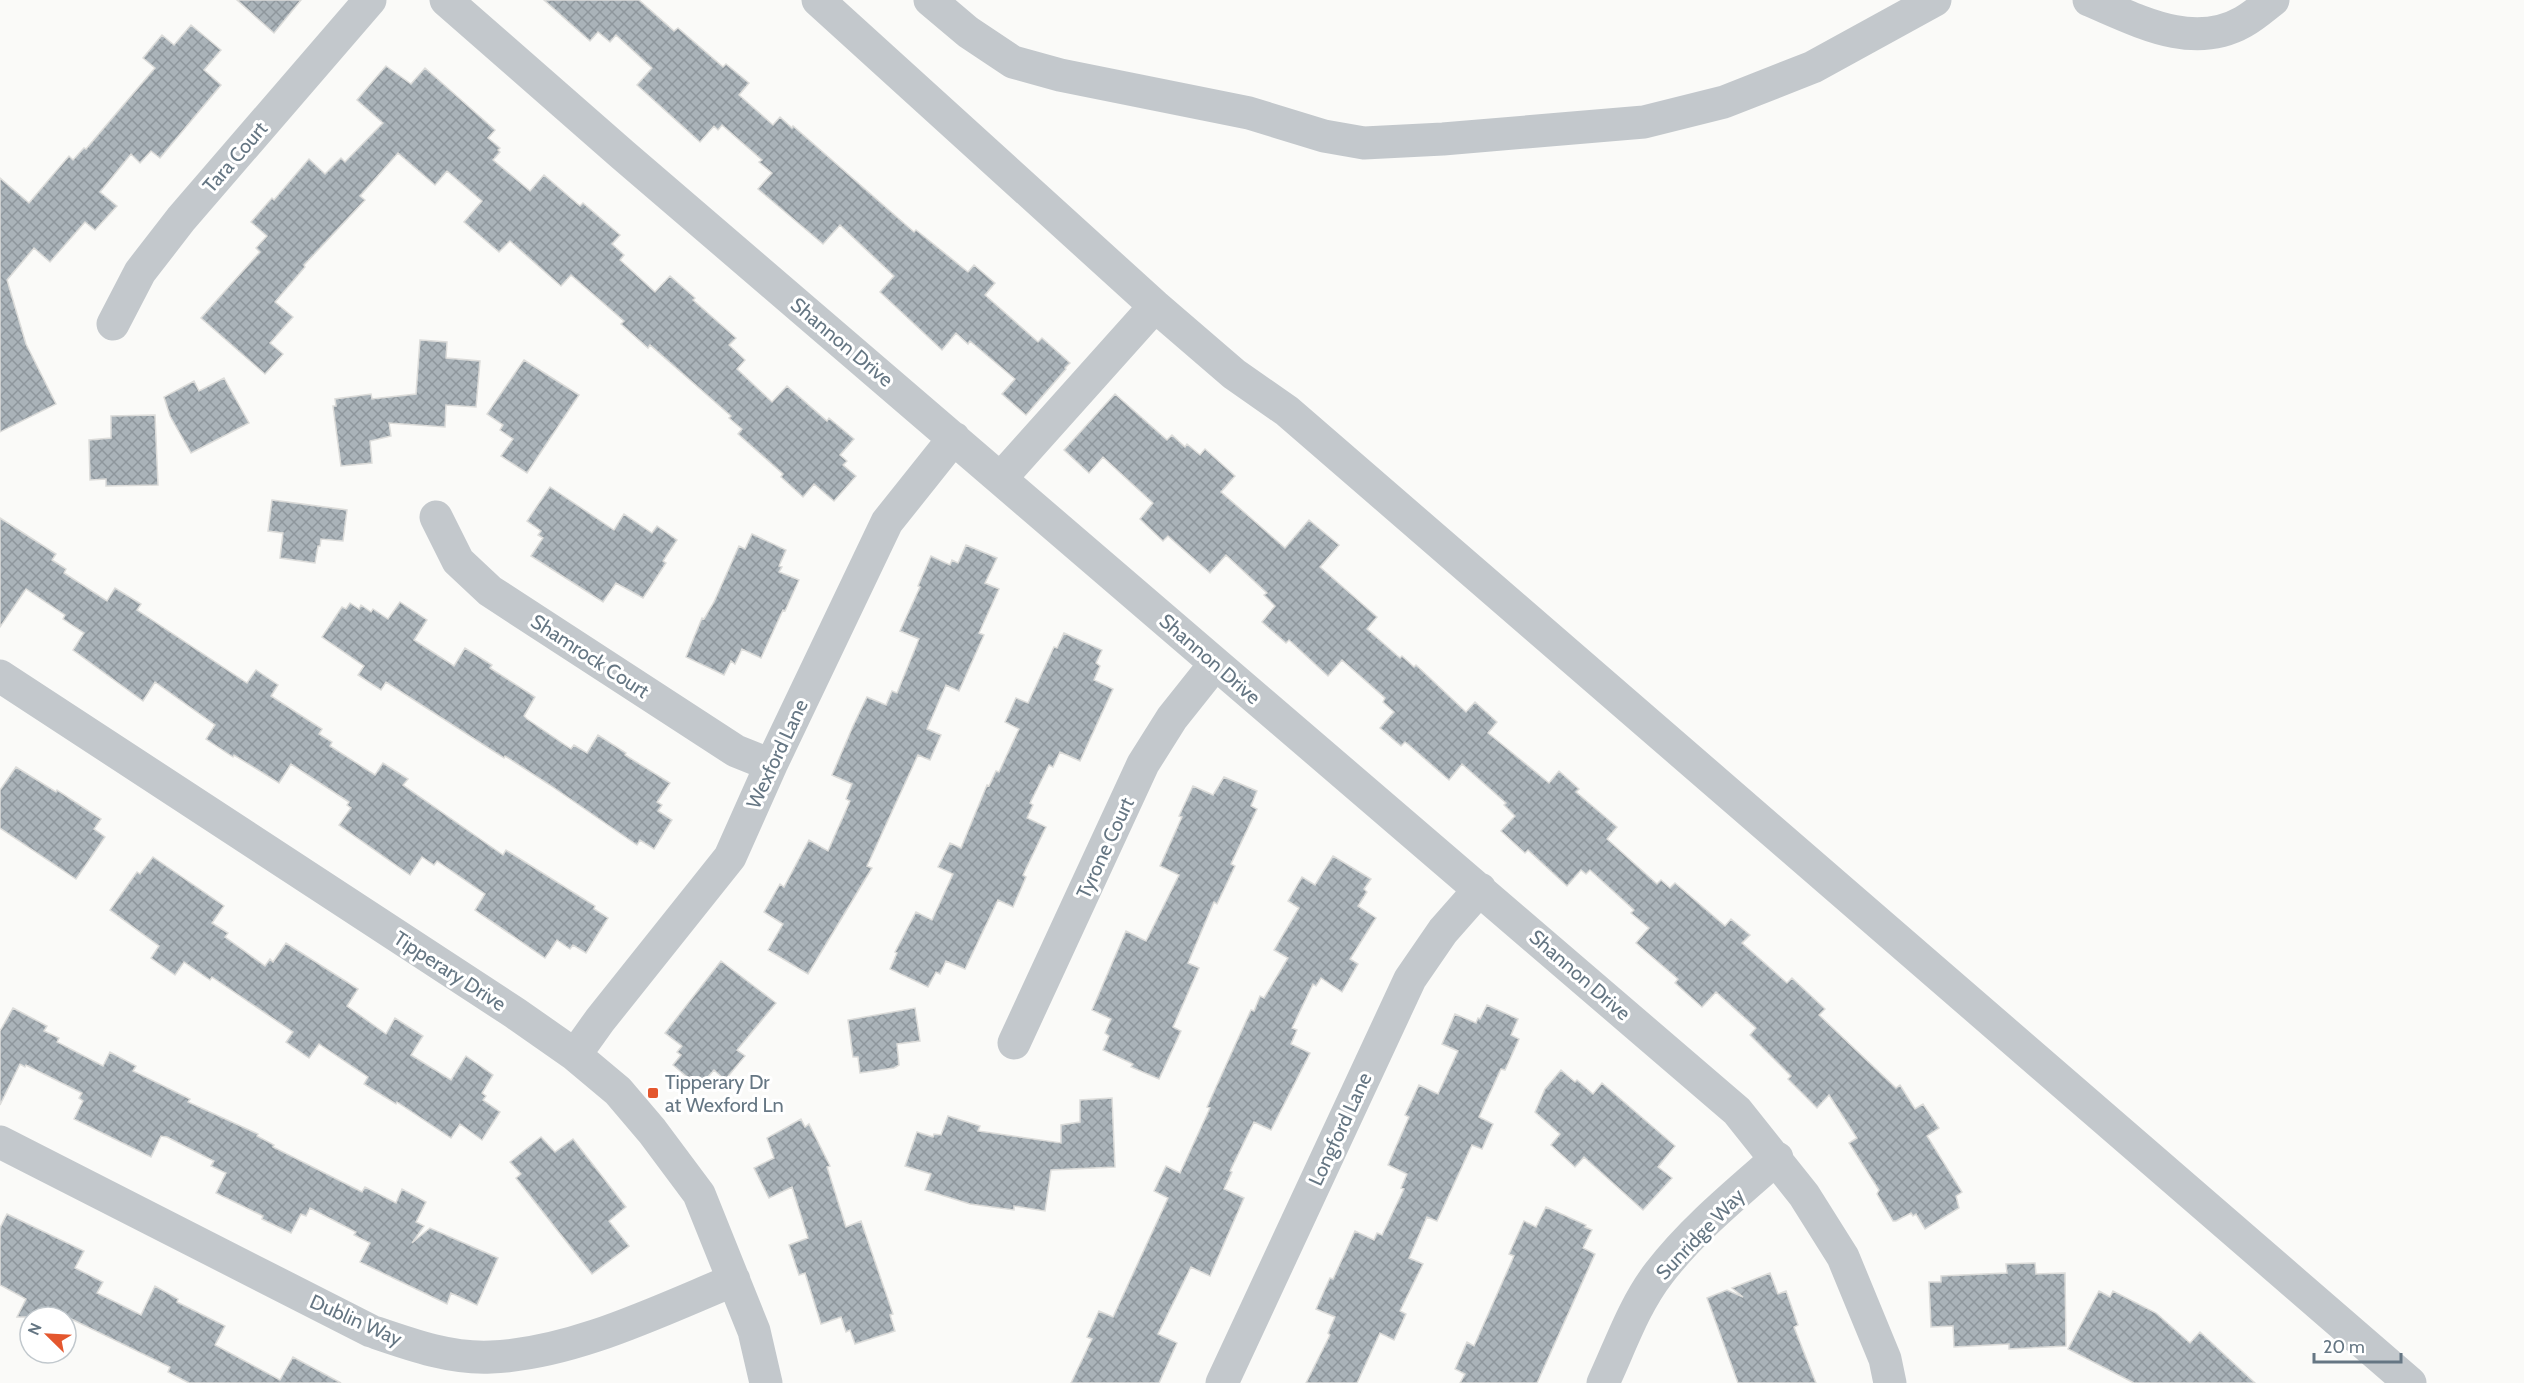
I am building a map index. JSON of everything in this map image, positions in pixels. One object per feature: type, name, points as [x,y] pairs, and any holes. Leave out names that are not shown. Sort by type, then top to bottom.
[{"type":"street","name":"Tara Court","points":[[113,324],[140,272],[181,219],[370,0]]},
{"type":"street","name":"Shannon Drive","points":[[446,0],[632,163],[1737,1111],[1804,1195],[1843,1257],[1885,1359],[1890,1383]]},
{"type":"street","points":[[818,0],[1155,306],[1234,374],[1287,411],[2410,1383]]},
{"type":"street","points":[[930,0],[968,32],[1013,62],[1060,75],[1249,113],[1324,136],[1364,143],[1443,139],[1644,122],[1724,102],[1813,67],[1935,0]]},
{"type":"street","points":[[2089,0],[2145,24],[2176,33],[2211,34],[2243,22],[2273,0]]},
{"type":"street","points":[[1001,478],[1155,306]]},
{"type":"street","name":"Wexford Lane","points":[[575,1055],[600,1020],[730,857],[771,765],[887,522],[954,438]]},
{"type":"street","name":"Shamrock Court","points":[[436,517],[458,561],[490,591],[736,751],[771,765]]},
{"type":"street","name":"Tyrone Court","points":[[1014,1043],[1143,764],[1172,718],[1215,664]]},
{"type":"street","name":"Tipperary Drive","points":[[0,676],[515,1013],[575,1055],[618,1091],[652,1131],[699,1194],[754,1331],[766,1383]]},
{"type":"street","name":"Longford Lane","points":[[1222,1383],[1410,979],[1443,931],[1479,889]]},
{"type":"street","name":"Dublin Way","points":[[0,1142],[371,1330],[425,1350],[489,1357],[541,1351],[628,1324],[734,1280]]},
{"type":"street","name":"Sunridge Way","points":[[1603,1383],[1636,1312],[1658,1274],[1711,1217],[1776,1158]]},
{"type":"building","points":[[237,0],[301,0],[274,33]]},
{"type":"building","points":[[544,0],[639,0],[674,31],[678,28],[723,67],[726,64],[749,83],[739,95],[773,125],[780,117],[792,128],[793,126],[914,232],[916,230],[968,272],[974,265],[995,283],[985,295],[1038,342],[1042,338],[1070,363],[1066,369],[1026,415],[1002,394],[1015,379],[970,341],[968,344],[956,333],[942,350],[880,292],[894,276],[840,225],[823,244],[758,189],[772,173],[759,162],[762,160],[722,125],[718,130],[714,126],[700,142],[637,85],[652,68],[616,35],[610,42],[598,32],[590,41]]},
{"type":"building","points":[[191,25],[221,50],[204,70],[221,85],[160,158],[151,151],[140,163],[131,154],[100,192],[117,206],[95,230],[85,222],[50,262],[34,248],[7,280],[26,344],[56,404],[0,432],[0,178],[29,203],[69,156],[73,160],[84,148],[86,149],[155,68],[143,58],[162,35],[174,45]]},
{"type":"building","points":[[386,66],[411,84],[425,68],[495,130],[488,138],[500,148],[498,150],[500,152],[493,160],[530,191],[544,175],[580,206],[583,203],[620,235],[612,244],[624,255],[620,260],[655,292],[670,276],[695,298],[693,300],[736,338],[729,345],[745,360],[737,369],[772,402],[787,386],[827,421],[829,418],[854,439],[840,455],[847,461],[843,465],[856,476],[834,501],[814,484],[803,497],[781,477],[783,474],[738,434],[742,429],[729,418],[731,416],[650,345],[648,348],[621,324],[624,321],[571,275],[561,286],[510,241],[499,252],[464,222],[482,201],[447,171],[435,185],[398,153],[360,196],[365,200],[304,265],[305,267],[275,302],[293,317],[270,343],[283,354],[265,374],[201,318],[260,252],[256,248],[267,236],[251,222],[272,198],[274,200],[309,159],[325,174],[341,158],[345,162],[383,123],[357,100]]},
{"type":"building","points":[[420,340],[447,342],[446,358],[480,361],[476,407],[446,405],[445,427],[389,423],[391,436],[370,441],[372,463],[341,466],[333,406],[336,406],[335,399],[371,394],[372,399],[416,394]]},
{"type":"building","points":[[524,360],[579,395],[527,473],[501,456],[513,439],[500,430],[503,425],[487,414]]},
{"type":"building","points":[[224,378],[249,423],[191,453],[170,416],[164,397],[194,381],[199,391]]},
{"type":"building","points":[[1115,394],[1167,440],[1172,435],[1185,447],[1187,444],[1200,455],[1205,449],[1235,476],[1221,492],[1285,548],[1309,520],[1339,545],[1320,567],[1377,617],[1367,629],[1400,658],[1402,656],[1414,667],[1416,665],[1466,712],[1475,702],[1497,722],[1488,733],[1549,783],[1559,771],[1579,789],[1576,792],[1617,827],[1607,839],[1657,884],[1661,880],[1670,888],[1675,883],[1725,926],[1731,919],[1750,935],[1742,943],[1787,983],[1792,978],[1825,1009],[1819,1015],[1896,1088],[1900,1085],[1915,1109],[1923,1104],[1939,1128],[1927,1136],[1962,1192],[1956,1196],[1959,1208],[1925,1229],[1916,1214],[1913,1216],[1911,1213],[1893,1221],[1877,1194],[1879,1190],[1849,1143],[1857,1138],[1829,1095],[1817,1108],[1788,1079],[1791,1076],[1750,1035],[1756,1028],[1716,992],[1702,1007],[1675,983],[1678,979],[1636,943],[1649,928],[1631,913],[1634,910],[1590,870],[1586,874],[1581,870],[1567,886],[1528,850],[1525,853],[1501,831],[1515,816],[1504,805],[1506,803],[1462,764],[1449,780],[1405,742],[1401,746],[1380,728],[1394,712],[1383,702],[1385,698],[1342,660],[1328,676],[1289,640],[1286,643],[1262,622],[1275,606],[1264,595],[1267,593],[1226,555],[1210,573],[1168,536],[1163,541],[1140,519],[1153,503],[1103,457],[1089,473],[1064,450]]},
{"type":"building","points":[[155,415],[158,485],[106,486],[106,479],[90,480],[89,440],[111,438],[111,416]]},
{"type":"building","points":[[550,487],[614,530],[624,514],[652,533],[657,526],[677,540],[663,561],[666,563],[643,598],[616,583],[603,602],[531,556],[543,538],[538,535],[541,531],[527,521]]},
{"type":"building","points":[[272,500],[347,510],[343,541],[321,539],[315,563],[280,558],[283,533],[268,531]]},
{"type":"building","points":[[0,518],[56,554],[52,560],[66,569],[64,573],[107,601],[115,588],[141,604],[137,610],[247,683],[256,670],[278,685],[271,696],[322,729],[319,734],[332,742],[330,746],[375,775],[383,763],[408,779],[403,785],[503,855],[506,850],[595,906],[594,909],[608,918],[586,953],[573,945],[570,949],[557,940],[545,958],[475,910],[485,894],[437,861],[434,865],[422,857],[410,875],[339,825],[351,808],[347,805],[349,802],[291,764],[279,783],[234,755],[233,757],[206,739],[215,725],[155,682],[143,701],[73,650],[84,633],[63,619],[65,615],[26,589],[0,627]]},
{"type":"building","points":[[752,534],[786,550],[779,566],[782,567],[779,572],[799,580],[761,658],[742,649],[735,664],[731,661],[724,675],[686,657],[702,618],[704,619],[714,602],[739,546],[745,549]]},
{"type":"building","points":[[966,545],[997,558],[985,583],[999,589],[979,633],[984,635],[959,691],[946,685],[927,729],[941,735],[930,760],[918,755],[867,866],[872,868],[808,974],[768,950],[783,924],[764,912],[780,884],[784,887],[809,840],[828,851],[850,801],[846,799],[852,784],[832,775],[853,726],[867,697],[886,705],[892,691],[897,693],[919,639],[900,631],[931,556],[950,565],[952,560],[958,563]]},
{"type":"building","points":[[400,602],[427,620],[414,640],[454,666],[465,648],[492,665],[490,668],[535,697],[524,716],[571,749],[574,745],[587,753],[598,735],[670,783],[657,802],[662,805],[658,811],[672,820],[654,849],[640,840],[637,845],[550,785],[386,682],[381,690],[358,675],[364,666],[322,637],[342,607],[346,609],[350,603],[359,609],[361,605],[371,612],[373,609],[388,619]]},
{"type":"building","points":[[1064,633],[1102,650],[1096,663],[1100,666],[1094,680],[1113,689],[1080,761],[1060,752],[1053,767],[1049,765],[1030,803],[1033,805],[1027,818],[1046,827],[1023,875],[1026,877],[1013,907],[998,900],[965,969],[946,961],[940,974],[936,972],[928,987],[890,969],[897,953],[895,952],[916,912],[932,920],[953,874],[938,867],[950,843],[961,848],[987,785],[989,786],[996,771],[999,772],[1019,729],[1005,722],[1016,698],[1028,703],[1054,647],[1057,648]]},
{"type":"building","points":[[16,767],[101,819],[94,829],[105,837],[76,879],[0,828],[0,790]]},
{"type":"building","points":[[1224,777],[1257,791],[1251,806],[1257,809],[1231,864],[1235,866],[1217,904],[1214,902],[1188,963],[1199,968],[1173,1027],[1181,1031],[1159,1079],[1131,1067],[1133,1064],[1103,1050],[1109,1036],[1105,1033],[1111,1019],[1092,1010],[1126,931],[1146,941],[1179,875],[1160,866],[1193,786],[1213,795]]},
{"type":"building","points":[[1333,856],[1371,879],[1364,889],[1367,892],[1358,906],[1376,918],[1350,959],[1358,964],[1342,992],[1321,978],[1316,986],[1313,984],[1292,1028],[1297,1030],[1291,1044],[1310,1053],[1271,1130],[1254,1122],[1230,1171],[1232,1172],[1224,1189],[1244,1198],[1210,1276],[1191,1267],[1158,1334],[1177,1343],[1159,1383],[1071,1383],[1092,1339],[1087,1337],[1099,1311],[1113,1317],[1168,1198],[1154,1191],[1166,1166],[1180,1173],[1251,1010],[1254,1011],[1260,996],[1264,998],[1288,958],[1274,950],[1299,908],[1288,901],[1302,877],[1315,885]]},
{"type":"building","points":[[153,857],[224,906],[212,923],[228,933],[225,937],[265,966],[270,959],[273,962],[286,943],[358,989],[347,1006],[386,1034],[395,1018],[423,1036],[411,1055],[451,1080],[466,1056],[493,1075],[482,1093],[486,1096],[483,1100],[500,1112],[482,1140],[460,1124],[451,1138],[397,1102],[396,1104],[364,1084],[368,1077],[319,1044],[309,1058],[286,1042],[293,1032],[212,977],[210,980],[184,962],[175,975],[151,958],[159,946],[110,910],[137,872],[140,874]]},
{"type":"building","points":[[721,961],[776,1003],[737,1050],[745,1056],[725,1080],[714,1070],[699,1087],[673,1065],[681,1055],[677,1052],[682,1046],[665,1033]]},
{"type":"building","points":[[1487,1005],[1518,1019],[1511,1035],[1519,1039],[1505,1070],[1501,1069],[1479,1117],[1493,1124],[1482,1149],[1472,1145],[1437,1221],[1427,1217],[1409,1258],[1423,1264],[1400,1311],[1406,1314],[1394,1340],[1380,1333],[1357,1383],[1306,1383],[1330,1335],[1328,1333],[1335,1317],[1316,1309],[1330,1278],[1333,1279],[1355,1231],[1374,1240],[1377,1233],[1382,1235],[1404,1189],[1401,1188],[1407,1174],[1388,1165],[1409,1117],[1405,1115],[1419,1085],[1438,1094],[1458,1051],[1442,1044],[1455,1014],[1476,1023]]},
{"type":"building","points":[[13,1008],[47,1026],[44,1031],[59,1038],[57,1042],[103,1066],[110,1052],[136,1066],[133,1071],[190,1099],[188,1102],[258,1134],[257,1136],[274,1145],[273,1147],[362,1192],[365,1187],[396,1203],[402,1189],[426,1202],[416,1222],[424,1226],[412,1243],[430,1228],[498,1258],[477,1305],[451,1293],[447,1304],[360,1262],[370,1243],[354,1235],[356,1232],[310,1208],[306,1216],[301,1214],[291,1233],[262,1219],[263,1216],[216,1193],[226,1173],[211,1166],[214,1161],[167,1137],[161,1136],[151,1157],[74,1119],[83,1101],[79,1098],[82,1093],[26,1065],[25,1067],[20,1064],[0,1105],[0,1031]]},
{"type":"building","points":[[915,1008],[920,1041],[897,1044],[899,1065],[894,1068],[860,1073],[858,1057],[853,1057],[848,1020]]},
{"type":"building","points":[[1561,1070],[1593,1094],[1602,1083],[1675,1146],[1658,1167],[1672,1178],[1643,1210],[1584,1157],[1575,1167],[1551,1145],[1560,1134],[1535,1112],[1545,1089]]},
{"type":"building","points":[[1112,1098],[1115,1167],[1051,1170],[1045,1211],[1014,1206],[1014,1210],[970,1204],[925,1190],[931,1174],[905,1166],[917,1132],[933,1137],[934,1134],[941,1135],[948,1116],[980,1126],[978,1131],[1061,1143],[1061,1125],[1080,1122],[1080,1100]]},
{"type":"building","points":[[801,1119],[805,1127],[809,1124],[830,1166],[827,1167],[846,1227],[861,1221],[893,1314],[890,1315],[895,1331],[855,1344],[850,1330],[846,1332],[841,1317],[821,1324],[805,1273],[799,1275],[789,1245],[808,1238],[792,1187],[769,1198],[754,1168],[774,1158],[767,1138]]},
{"type":"building","points":[[541,1137],[555,1152],[573,1139],[626,1207],[609,1221],[629,1246],[592,1274],[516,1178],[521,1174],[510,1162]]},
{"type":"building","points":[[1546,1207],[1592,1230],[1583,1248],[1595,1254],[1537,1383],[1460,1383],[1465,1374],[1455,1369],[1467,1342],[1474,1346],[1514,1256],[1509,1254],[1524,1221],[1536,1227]]},
{"type":"building","points":[[7,1214],[84,1251],[75,1268],[103,1282],[97,1293],[141,1315],[155,1286],[178,1299],[177,1302],[225,1326],[215,1345],[280,1380],[293,1357],[341,1383],[189,1383],[168,1372],[170,1367],[78,1322],[78,1305],[23,1305],[26,1299],[0,1285],[0,1228]]},
{"type":"building","points":[[2035,1263],[2036,1274],[2065,1273],[2066,1346],[2009,1349],[2009,1344],[1954,1347],[1953,1326],[1931,1327],[1929,1282],[1941,1282],[1941,1276],[2007,1273],[2006,1264]]},
{"type":"building","points":[[1770,1273],[1778,1294],[1786,1291],[1798,1325],[1794,1327],[1816,1383],[1738,1383],[1707,1298],[1727,1290],[1743,1297],[1732,1288]]},
{"type":"building","points":[[2099,1291],[2110,1297],[2113,1291],[2156,1313],[2190,1343],[2200,1332],[2255,1383],[2134,1383],[2068,1349]]},
{"type":"place","name":"Tipperary Dr at Wexford Ln","points":[[653,1093]]}]
